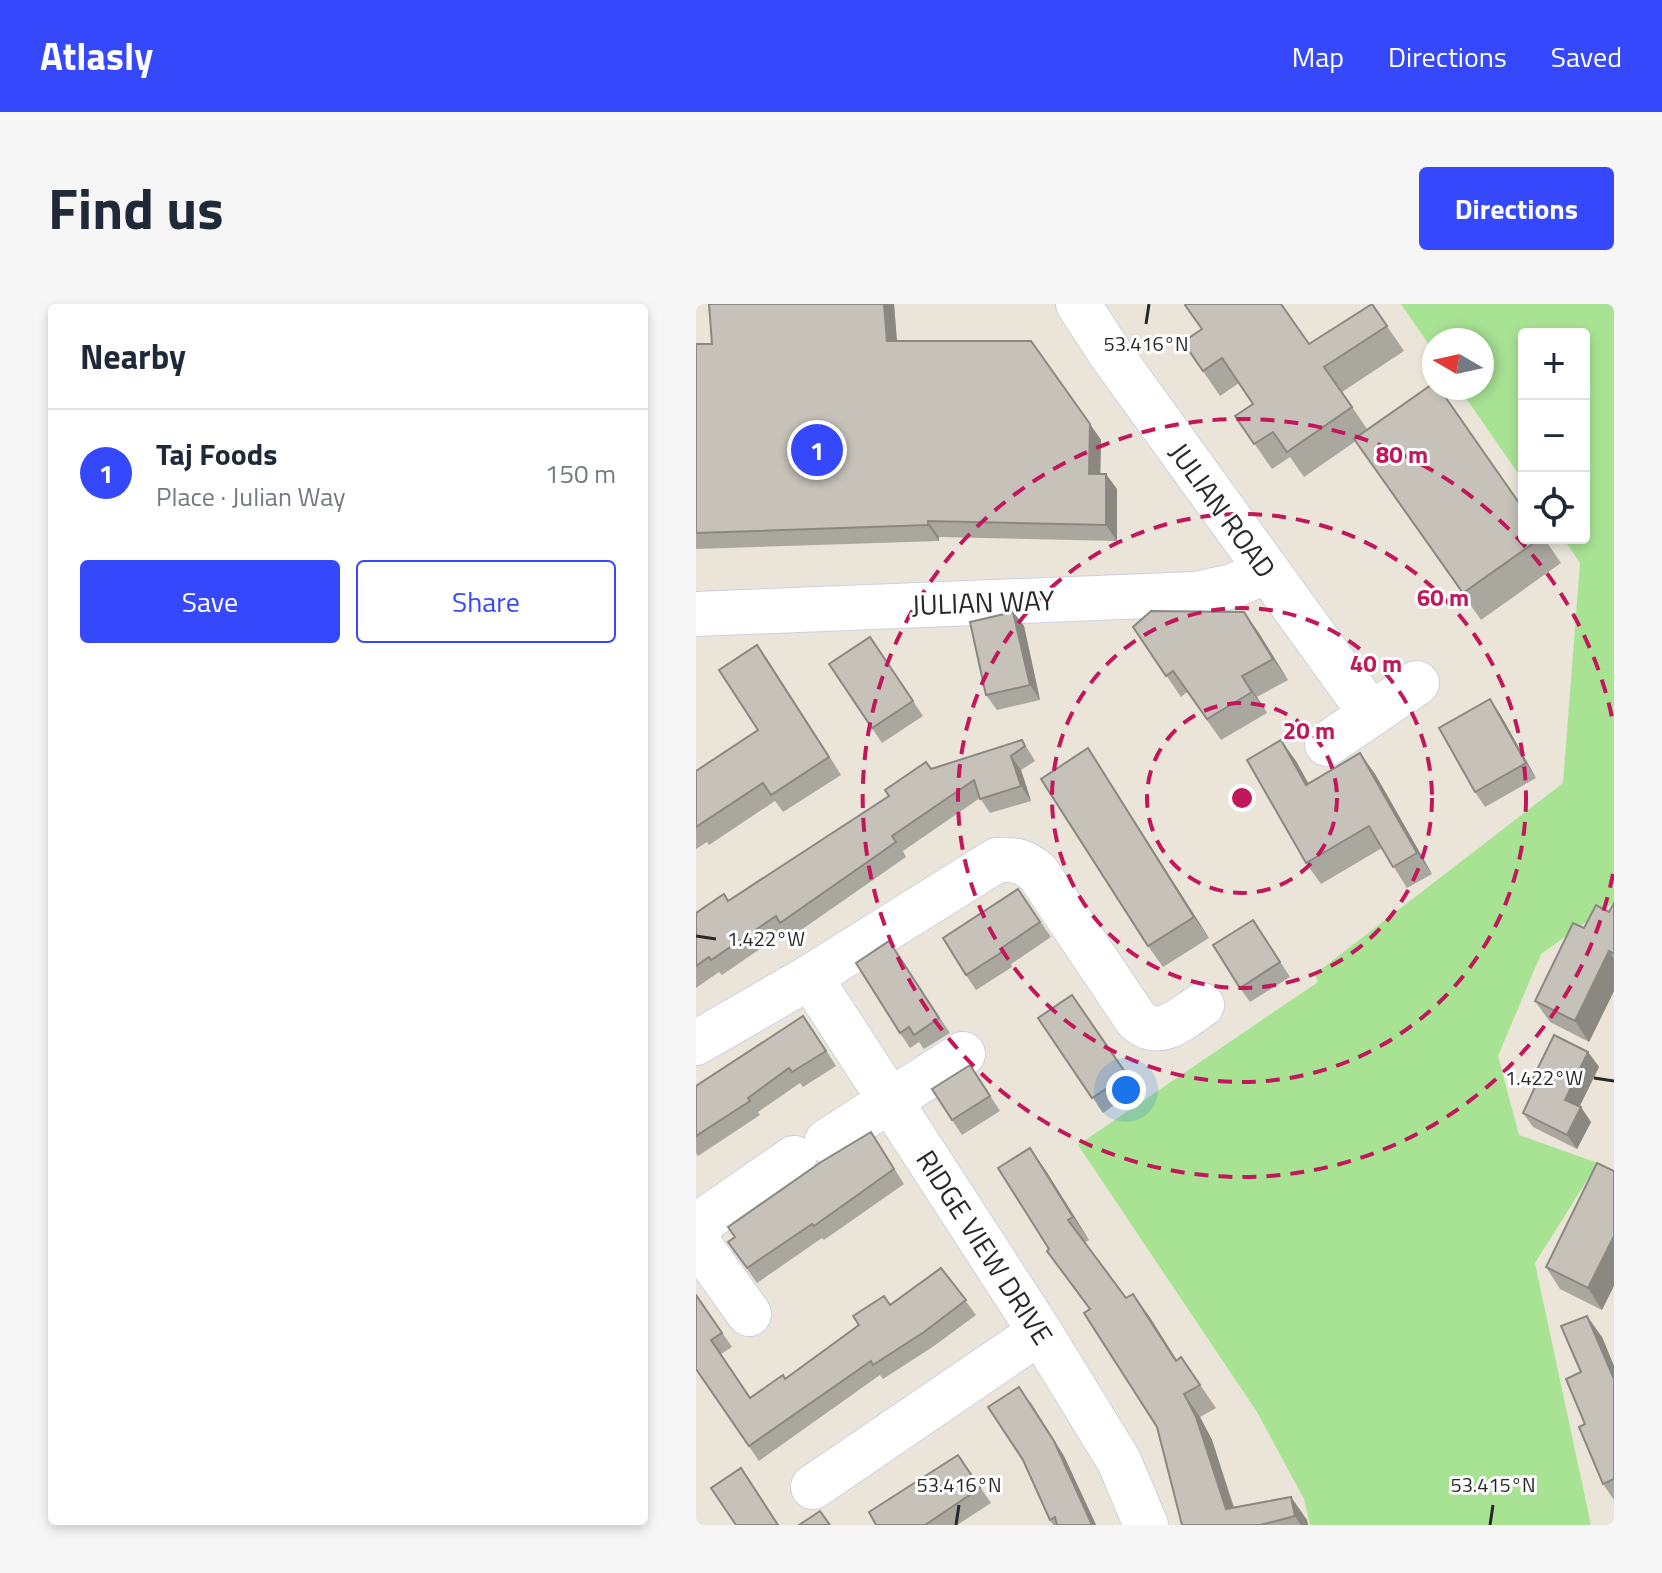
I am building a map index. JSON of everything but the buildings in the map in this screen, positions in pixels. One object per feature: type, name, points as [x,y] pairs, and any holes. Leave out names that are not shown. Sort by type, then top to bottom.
[{"type":"street","name":"JULIAN ROAD","points":[[1078,304],[1110,353],[1371,714]]},
{"type":"street","name":"JULIAN WAY","points":[[696,614],[1196,594],[1233,586],[1267,571]]},
{"type":"street","points":[[1327,744],[1417,683]]},
{"type":"street","points":[[696,1043],[810,977],[997,860],[1013,859],[1027,863],[1038,873],[1144,1027],[1166,1029],[1202,1005]]},
{"type":"street","name":"RIDGE VIEW DRIVE","points":[[810,977],[1040,1332],[1119,1461],[1146,1525]]},
{"type":"street","points":[[749,1314],[701,1247],[699,1218],[963,1054]]},
{"type":"street","points":[[813,1487],[1040,1332]]},
{"type":"green space","points":[[1401,304],[1614,304],[1614,902],[1541,954],[1498,1056],[1519,1135],[1598,1163],[1535,1263],[1591,1525],[1310,1525],[1304,1499],[1257,1412],[1078,1145],[1318,982],[1315,974],[1563,783],[1580,563],[1567,544],[1590,544],[1590,328],[1518,328],[1518,473],[1467,400],[1494,400],[1494,328],[1422,328],[1422,335]]},
{"type":"place","name":"Taj Foods","points":[[817,450]]}]
